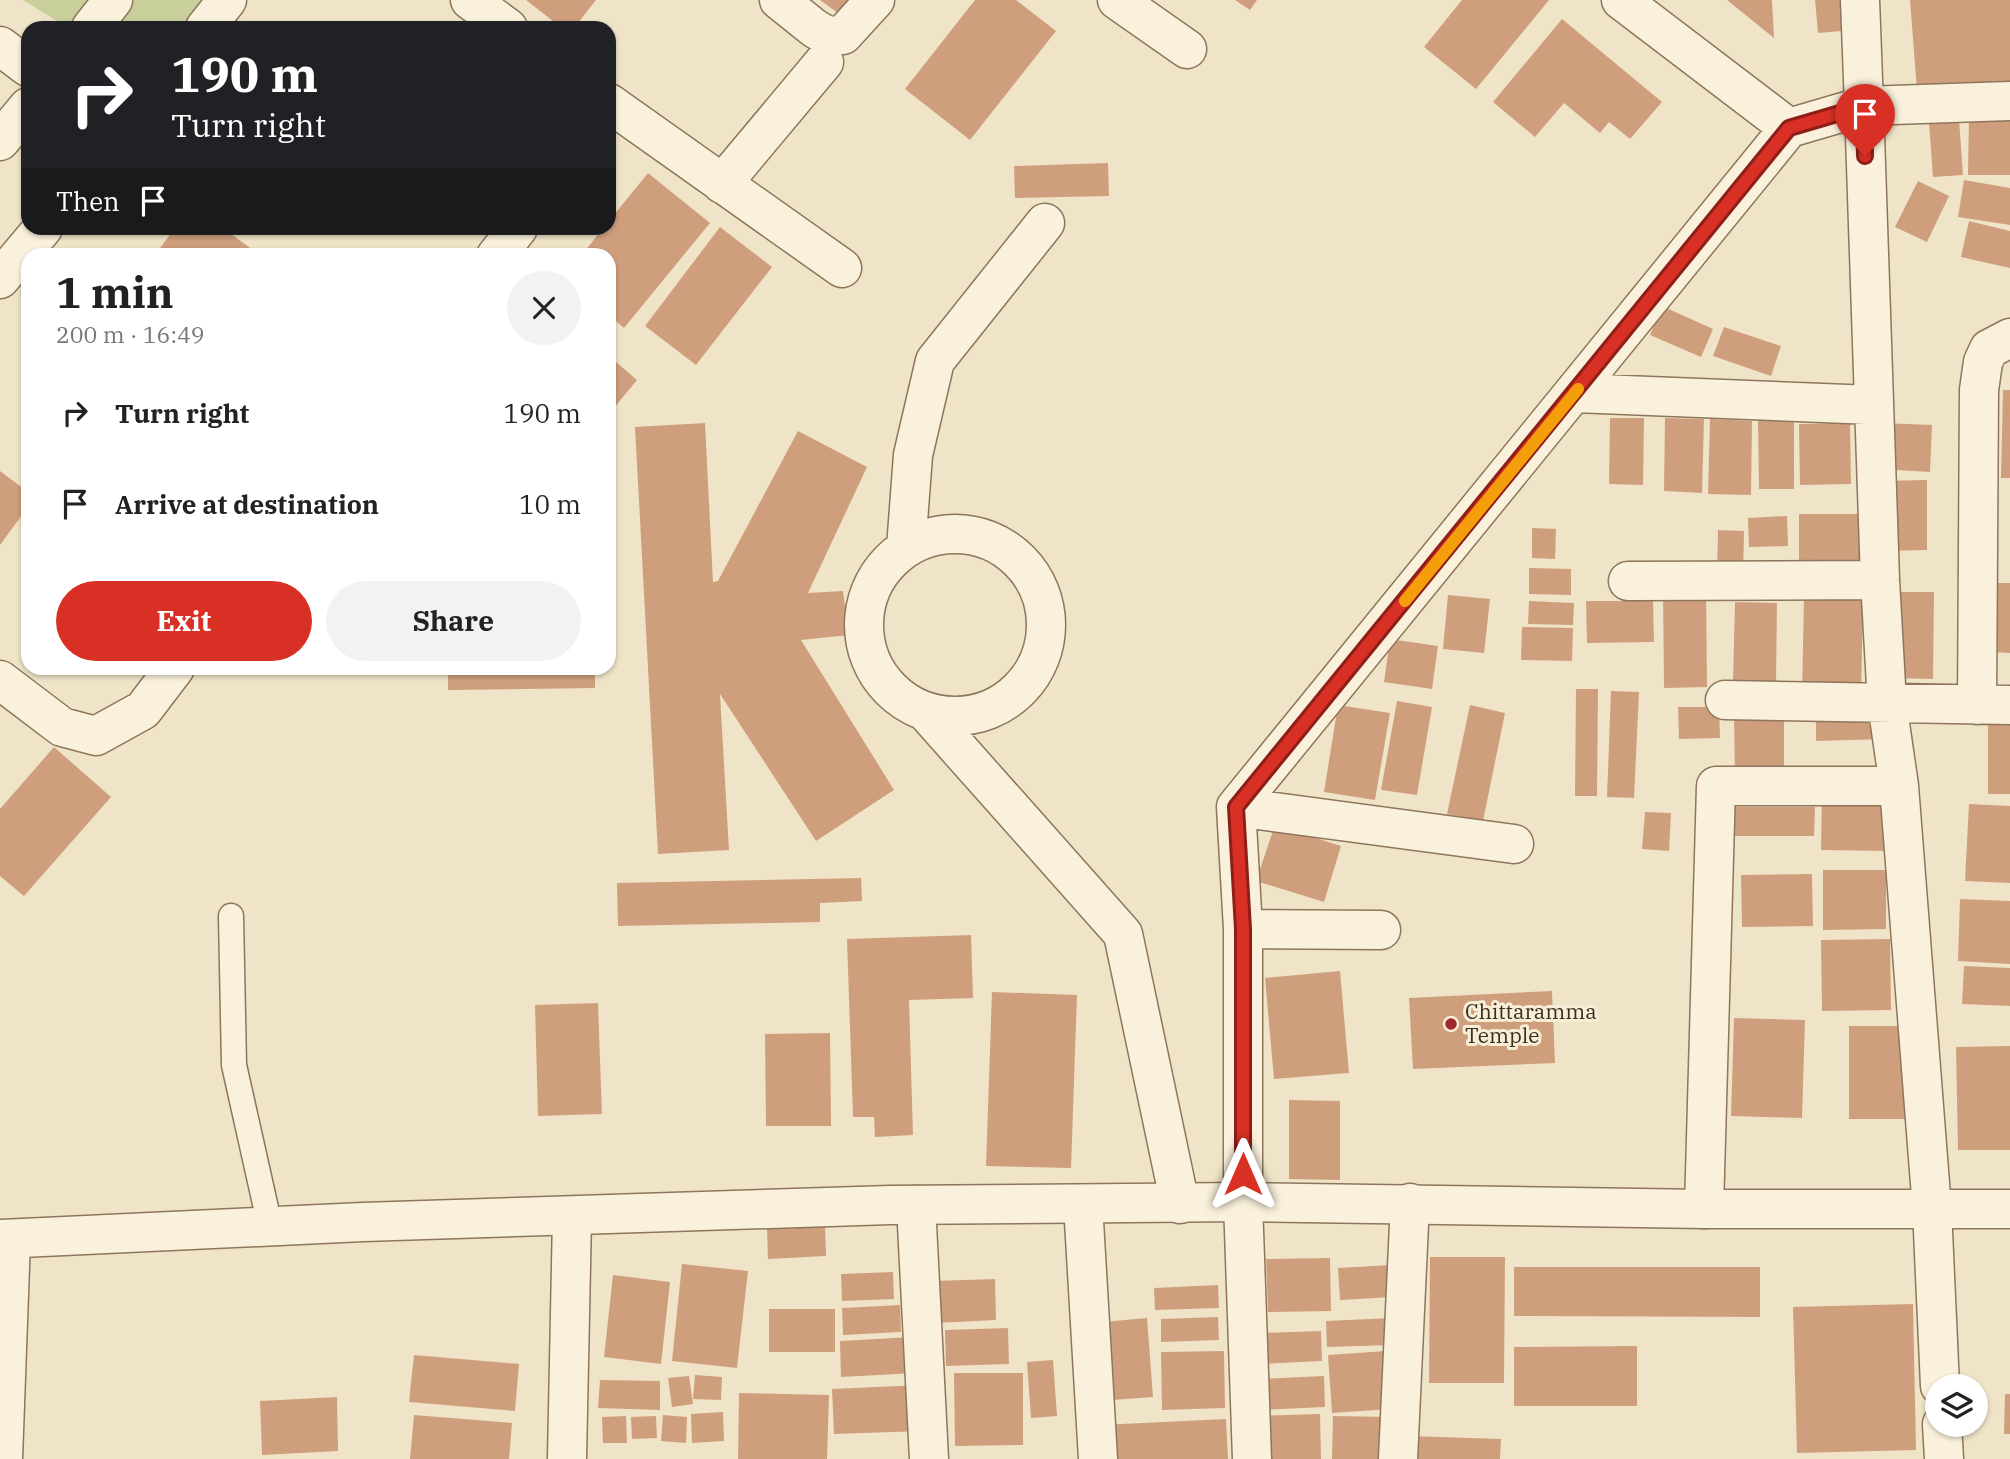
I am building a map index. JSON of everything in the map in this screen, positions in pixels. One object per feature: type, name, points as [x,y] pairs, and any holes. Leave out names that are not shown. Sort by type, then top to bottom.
[{"type":"street","points":[[96,21],[113,0]]},
{"type":"street","points":[[210,21],[227,0]]},
{"type":"street","points":[[470,0],[498,21]]},
{"type":"street","points":[[779,0],[827,36],[843,35],[875,0]]},
{"type":"street","points":[[1117,0],[1187,49]]},
{"type":"street","points":[[1621,0],[1789,128]]},
{"type":"street","points":[[1860,0],[1873,405],[1887,703],[1899,786],[1932,1209],[1939,1374]]},
{"type":"street","points":[[0,46],[21,62]]},
{"type":"street","points":[[722,184],[824,62]]},
{"type":"street","points":[[1252,1459],[1243,1202],[1243,929],[1236,807],[1789,128],[1864,106],[2010,101]]},
{"type":"street","points":[[616,110],[842,268]]},
{"type":"street","points":[[0,141],[21,116]]},
{"type":"street","points":[[906,548],[913,455],[935,361],[1045,223]]},
{"type":"street","points":[[0,279],[21,254]]},
{"type":"street","points":[[1726,700],[1993,705],[1979,390],[1983,362],[1989,349],[2010,338]]},
{"type":"street","points":[[1575,393],[1873,405]]},
{"type":"street","points":[[966,534],[997,543],[1022,562],[1039,588],[1047,617],[1044,648],[1040,658],[1031,677],[1009,699],[984,712],[955,716],[925,711],[900,698],[880,677],[867,650],[864,621],[869,593],[884,567],[906,548],[935,536],[966,534]]},
{"type":"street","points":[[1628,581],[1880,580]]},
{"type":"street","points":[[0,680],[62,727],[96,736],[143,710],[170,675]]},
{"type":"street","points":[[925,711],[1123,934],[1180,1204]]},
{"type":"street","points":[[1704,1209],[1716,786],[1899,786]]},
{"type":"street","points":[[1236,807],[1514,844]]},
{"type":"street","points":[[1243,929],[1381,930]]},
{"type":"street","points":[[3,1459],[5,1239],[270,1226],[916,1205],[1243,1202],[1704,1209],[2010,1209]]},
{"type":"street","points":[[1398,1459],[1410,1203]]},
{"type":"street","points":[[1083,1204],[1098,1459]]},
{"type":"street","points":[[916,1205],[929,1459]]},
{"type":"street","points":[[567,1459],[572,1217]]},
{"type":"street","points":[[1943,1437],[1944,1459]]},
{"type":"lane","points":[[231,916],[234,1065],[270,1226]]},
{"type":"green space","points":[[23,0],[202,0],[187,21],[57,21]]},
{"type":"building","points":[[526,0],[596,0],[580,21],[553,21]]},
{"type":"building","points":[[820,0],[854,0],[842,16]]},
{"type":"building","points":[[975,0],[1016,0],[1056,31],[970,140],[905,89]]},
{"type":"building","points":[[1235,0],[1257,0],[1250,10]]},
{"type":"building","points":[[1462,0],[1549,0],[1476,89],[1424,47]]},
{"type":"building","points":[[1727,0],[1772,0],[1774,38]]},
{"type":"building","points":[[1815,0],[1850,0],[1853,30],[1818,33]]},
{"type":"building","points":[[1910,0],[2010,0],[2010,84],[1917,90]]},
{"type":"building","points":[[1562,19],[1662,102],[1630,139],[1609,122],[1600,133],[1564,103],[1535,137],[1493,102]]},
{"type":"building","points":[[1969,115],[2010,116],[2010,175],[1968,175]]},
{"type":"building","points":[[1959,119],[1963,175],[1933,177],[1929,122]]},
{"type":"building","points":[[1108,163],[1109,196],[1015,198],[1014,166]]},
{"type":"building","points":[[648,173],[710,223],[624,328],[616,321],[616,248],[587,248],[598,235],[616,235],[616,212]]},
{"type":"building","points":[[1964,180],[2010,188],[2010,225],[1958,217]]},
{"type":"building","points":[[1918,181],[1949,196],[1927,242],[1895,227]]},
{"type":"building","points":[[1969,221],[2010,231],[2010,268],[1961,257]]},
{"type":"building","points":[[720,227],[772,267],[696,365],[645,326]]},
{"type":"building","points":[[170,235],[232,235],[250,248],[160,248]]},
{"type":"building","points":[[1662,306],[1713,329],[1701,357],[1650,335]]},
{"type":"building","points":[[1724,327],[1781,346],[1771,376],[1713,356]]},
{"type":"building","points":[[616,362],[637,380],[616,406]]},
{"type":"building","points":[[2003,390],[2010,390],[2010,478],[2001,478]]},
{"type":"building","points":[[1610,418],[1644,418],[1643,485],[1609,484]]},
{"type":"building","points":[[1665,418],[1704,419],[1702,493],[1664,491]]},
{"type":"building","points":[[1710,419],[1752,421],[1751,495],[1708,494]]},
{"type":"building","points":[[1758,419],[1794,419],[1794,489],[1759,489]]},
{"type":"building","points":[[705,423],[713,582],[718,581],[798,431],[867,467],[808,593],[843,591],[849,635],[801,640],[894,790],[816,841],[720,694],[729,850],[658,854],[635,427]]},
{"type":"building","points":[[1850,423],[1851,484],[1800,485],[1799,424]]},
{"type":"building","points":[[1882,423],[1932,425],[1930,472],[1880,469]]},
{"type":"building","points":[[0,471],[21,487],[21,516],[0,545]]},
{"type":"building","points":[[1927,480],[1927,550],[1882,551],[1882,481]]},
{"type":"building","points":[[1799,514],[1867,514],[1866,564],[1799,563]]},
{"type":"building","points":[[1787,516],[1788,546],[1749,547],[1748,518]]},
{"type":"building","points":[[1532,528],[1556,529],[1555,559],[1532,558]]},
{"type":"building","points":[[1718,530],[1744,531],[1743,578],[1717,577]]},
{"type":"building","points":[[1529,568],[1571,569],[1571,595],[1529,594]]},
{"type":"building","points":[[1992,583],[2010,583],[2010,653],[1990,652]]},
{"type":"building","points":[[1663,586],[1706,586],[1707,687],[1664,688]]},
{"type":"building","points":[[1889,592],[1934,592],[1933,679],[1889,678]]},
{"type":"building","points":[[1448,595],[1490,599],[1484,653],[1443,649]]},
{"type":"building","points":[[1804,597],[1863,598],[1861,696],[1802,695]]},
{"type":"building","points":[[1529,601],[1574,603],[1573,625],[1528,624]]},
{"type":"building","points":[[1586,601],[1653,601],[1654,642],[1587,643]]},
{"type":"building","points":[[1735,602],[1777,603],[1776,682],[1733,681]]},
{"type":"building","points":[[1522,627],[1573,628],[1572,661],[1521,660]]},
{"type":"building","points":[[1390,639],[1438,646],[1432,689],[1384,682]]},
{"type":"building","points":[[448,675],[595,675],[595,688],[448,690]]},
{"type":"building","points":[[1576,689],[1598,689],[1597,796],[1575,796]]},
{"type":"building","points":[[1611,691],[1639,692],[1634,798],[1607,797]]},
{"type":"building","points":[[1397,701],[1432,707],[1417,795],[1381,790]]},
{"type":"building","points":[[1338,705],[1390,713],[1375,800],[1324,792]]},
{"type":"building","points":[[1470,705],[1505,713],[1483,821],[1447,814]]},
{"type":"building","points":[[1678,707],[1719,707],[1720,738],[1679,739]]},
{"type":"building","points":[[1883,709],[1884,739],[1816,741],[1816,710]]},
{"type":"building","points":[[1988,710],[2010,710],[2010,794],[1988,794]]},
{"type":"building","points":[[1784,715],[1784,779],[1735,779],[1734,716]]},
{"type":"building","points":[[54,747],[111,797],[24,896],[0,876],[0,809]]},
{"type":"building","points":[[1822,790],[1892,791],[1890,851],[1821,850]]},
{"type":"building","points":[[1969,804],[2010,806],[2010,883],[1965,881]]},
{"type":"building","points":[[1735,807],[1815,807],[1814,836],[1735,836]]},
{"type":"building","points":[[1645,812],[1671,813],[1669,851],[1642,849]]},
{"type":"building","points":[[1275,825],[1341,846],[1324,902],[1256,881]]},
{"type":"building","points":[[1823,870],[1886,870],[1886,929],[1823,930]]},
{"type":"building","points":[[1812,874],[1813,926],[1742,927],[1741,875]]},
{"type":"building","points":[[861,878],[862,901],[820,903],[820,922],[618,926],[617,883]]},
{"type":"building","points":[[1960,899],[2010,901],[2010,964],[1958,961]]},
{"type":"building","points":[[971,935],[973,998],[909,1000],[913,1135],[875,1137],[874,1117],[853,1117],[847,939]]},
{"type":"building","points":[[1890,939],[1891,1010],[1822,1011],[1821,940]]},
{"type":"building","points":[[1964,966],[2010,968],[2010,1006],[1962,1004]]},
{"type":"building","points":[[1340,971],[1349,1073],[1274,1079],[1265,978]]},
{"type":"building","points":[[1552,991],[1555,1063],[1413,1069],[1409,998]]},
{"type":"building","points":[[992,992],[1077,995],[1071,1168],[986,1166]]},
{"type":"building","points":[[598,1003],[602,1114],[538,1116],[535,1005]]},
{"type":"building","points":[[1734,1018],[1805,1020],[1802,1118],[1731,1116]]},
{"type":"building","points":[[1849,1026],[1911,1026],[1911,1119],[1849,1119]]},
{"type":"building","points":[[830,1033],[831,1126],[766,1126],[765,1034]]},
{"type":"building","points":[[2010,1046],[2010,1150],[1958,1150],[1956,1047]]},
{"type":"building","points":[[1289,1100],[1340,1101],[1340,1180],[1289,1179]]},
{"type":"building","points":[[825,1227],[826,1256],[768,1259],[767,1229]]},
{"type":"building","points":[[1430,1257],[1505,1257],[1504,1383],[1429,1383]]},
{"type":"building","points":[[1330,1258],[1331,1311],[1268,1312],[1266,1259]]},
{"type":"building","points":[[682,1264],[748,1271],[737,1368],[672,1361]]},
{"type":"building","points":[[1392,1265],[1393,1297],[1340,1300],[1338,1268]]},
{"type":"building","points":[[1514,1267],[1760,1267],[1760,1317],[1514,1316]]},
{"type":"building","points":[[893,1272],[894,1299],[842,1301],[841,1274]]},
{"type":"building","points":[[613,1275],[670,1282],[661,1364],[604,1357]]},
{"type":"building","points":[[995,1279],[996,1320],[935,1323],[933,1281]]},
{"type":"building","points":[[1218,1285],[1219,1308],[1155,1310],[1154,1288]]},
{"type":"building","points":[[1913,1304],[1916,1450],[1797,1453],[1793,1307]]},
{"type":"building","points":[[900,1305],[901,1332],[843,1335],[842,1308]]},
{"type":"building","points":[[769,1309],[835,1309],[835,1352],[769,1352]]},
{"type":"building","points":[[1218,1317],[1219,1340],[1161,1342],[1161,1319]]},
{"type":"building","points":[[1147,1318],[1153,1397],[1098,1401],[1092,1323]]},
{"type":"building","points":[[1391,1318],[1392,1345],[1327,1347],[1326,1321]]},
{"type":"building","points":[[1008,1328],[1009,1364],[946,1366],[945,1330]]},
{"type":"building","points":[[1321,1331],[1322,1361],[1260,1364],[1259,1333]]},
{"type":"building","points":[[913,1337],[915,1373],[841,1377],[840,1341]]},
{"type":"building","points":[[1637,1346],[1637,1406],[1514,1406],[1514,1347]]},
{"type":"building","points":[[1224,1351],[1225,1408],[1162,1410],[1161,1352]]},
{"type":"building","points":[[1386,1351],[1390,1409],[1332,1413],[1328,1355]]},
{"type":"building","points":[[414,1355],[519,1364],[515,1411],[409,1402]]},
{"type":"building","points":[[1053,1360],[1057,1416],[1031,1418],[1027,1362]]},
{"type":"building","points":[[954,1373],[1023,1373],[1023,1445],[955,1446]]},
{"type":"building","points":[[695,1375],[722,1377],[721,1400],[693,1399]]},
{"type":"building","points":[[689,1376],[693,1404],[672,1407],[668,1378]]},
{"type":"building","points":[[1324,1376],[1325,1407],[1259,1410],[1258,1379]]},
{"type":"building","points":[[600,1380],[660,1381],[660,1410],[598,1408]]},
{"type":"building","points":[[921,1385],[923,1431],[834,1434],[832,1389]]},
{"type":"building","points":[[739,1393],[829,1395],[827,1459],[738,1459]]},
{"type":"building","points":[[2005,1394],[2010,1394],[2010,1434],[2004,1434]]},
{"type":"building","points":[[337,1397],[338,1451],[262,1455],[260,1401]]},
{"type":"building","points":[[723,1412],[724,1441],[692,1443],[691,1414]]},
{"type":"building","points":[[1320,1414],[1321,1459],[1259,1459],[1258,1416]]},
{"type":"building","points":[[414,1415],[512,1423],[509,1459],[410,1459]]},
{"type":"building","points":[[663,1415],[687,1417],[686,1443],[661,1441]]},
{"type":"building","points":[[626,1416],[627,1443],[603,1443],[602,1417]]},
{"type":"building","points":[[656,1416],[657,1438],[632,1439],[631,1417]]},
{"type":"building","points":[[1333,1416],[1388,1417],[1388,1459],[1332,1459]]},
{"type":"building","points":[[1226,1419],[1228,1459],[1101,1459],[1100,1425]]},
{"type":"building","points":[[1410,1436],[1501,1439],[1500,1459],[1410,1459]]},
{"type":"slow traffic","points":[[1405,601],[1578,389]]},
{"type":"place","name":"Chittaramma Temple","points":[[1451,1024]]},
{"type":"route","points":[[1243,1174],[1243,929],[1236,807],[1789,128],[1864,106],[1865,156]]}]
